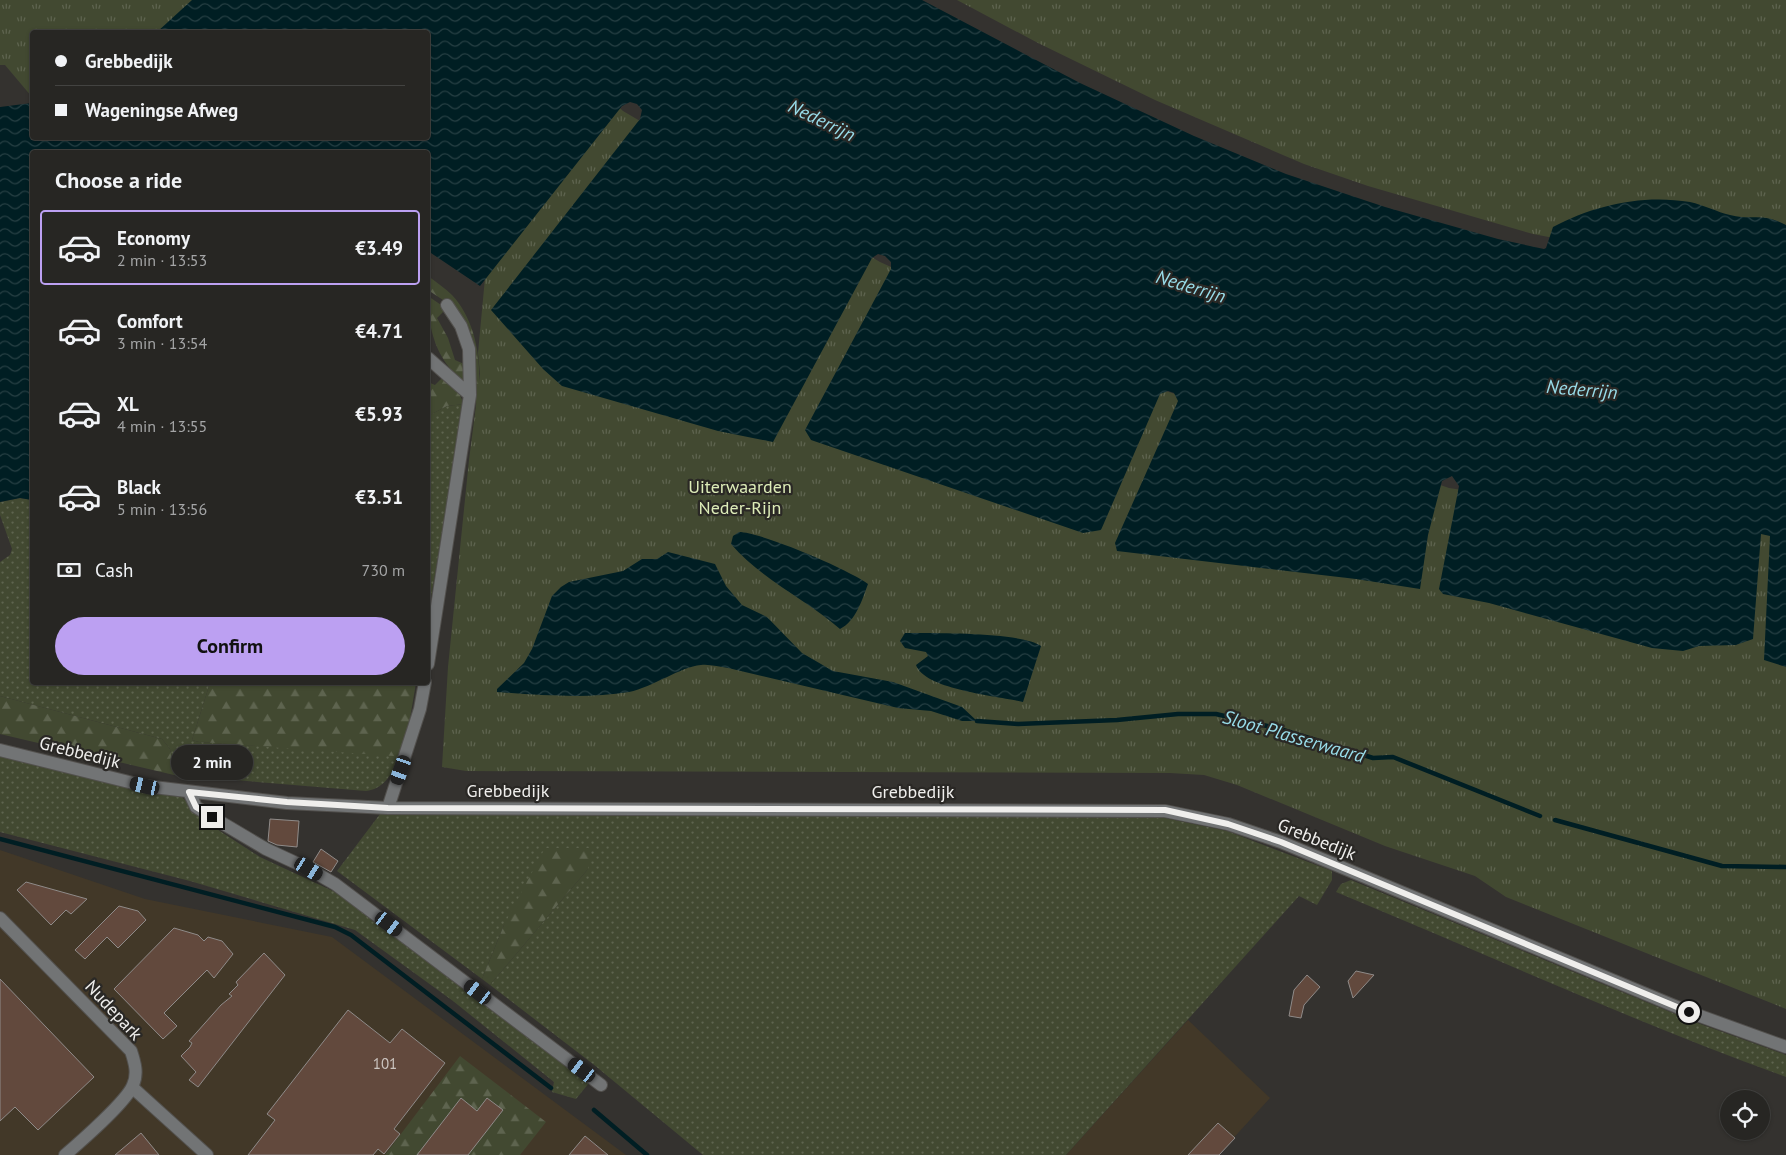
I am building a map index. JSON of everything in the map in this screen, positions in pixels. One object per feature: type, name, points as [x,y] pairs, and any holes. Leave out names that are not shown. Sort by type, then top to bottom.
[{"type":"street","points":[[430,651],[470,395],[469,349],[461,326],[447,305]]},
{"type":"street","points":[[430,360],[470,395]]},
{"type":"street","points":[[388,808],[420,709],[424,685]]},
{"type":"street","name":"Grebbedijk","points":[[0,750],[145,786],[287,802],[388,808],[1165,810],[1228,824],[1281,842],[1689,1012],[1786,1047]]},
{"type":"street","points":[[189,792],[196,807],[266,849],[309,869],[335,884],[601,1085]]},
{"type":"street","name":"Nudepark","points":[[0,918],[131,1051],[136,1066],[133,1088]]},
{"type":"street","points":[[65,1155],[88,1136],[133,1088],[207,1155]]},
{"type":"shaded area","points":[[0,850],[145,899],[332,937],[626,1155],[0,1155]]},
{"type":"shaded area","points":[[1188,1020],[1270,1098],[1218,1155],[1066,1155]]},
{"type":"green space","name":"Uiterwaarden Neder-Rijn","points":[[0,0],[503,0],[623,111],[880,262],[1163,390],[1449,488],[1756,534],[1786,534],[1786,1009],[1506,897],[1475,876],[1385,846],[1237,785],[1204,775],[1170,773],[466,771],[442,767],[448,667],[469,460],[480,374],[478,353],[485,278],[430,156],[430,150],[143,150],[381,140],[430,140],[430,30],[30,30],[30,95],[5,65],[0,65]]},
{"type":"green space","points":[[957,0],[1786,0],[1786,282],[1533,234],[1368,186],[1304,164],[1155,100],[1038,43]]},
{"type":"green space","points":[[430,277],[452,295],[461,306],[473,332],[479,361],[477,404],[474,398],[475,368],[446,302],[430,291]]},
{"type":"green space","points":[[430,297],[444,307],[444,311],[437,318],[448,338],[455,360],[464,364],[465,379],[462,380],[446,363],[432,332]]},
{"type":"green space","points":[[443,377],[458,391],[464,404],[447,406],[430,415],[430,383],[435,385]]},
{"type":"green space","points":[[464,404],[430,603],[430,415],[447,406]]},
{"type":"green space","points":[[20,498],[30,500],[30,685],[209,685],[192,740],[400,755],[388,779],[373,790],[366,791],[174,775],[170,749],[162,739],[0,696],[0,562],[10,555],[12,549],[0,515],[0,502]]},
{"type":"green space","points":[[209,685],[416,685],[407,736],[400,755],[192,740]]},
{"type":"green space","points":[[0,696],[162,739],[170,749],[174,775],[0,734]]},
{"type":"green space","points":[[0,756],[106,783],[182,797],[206,822],[260,857],[335,892],[421,951],[589,1083],[576,1099],[552,1092],[554,1082],[453,1001],[355,930],[190,881],[0,832]]},
{"type":"green space","points":[[554,813],[1165,818],[1227,831],[1332,871],[1332,880],[1317,905],[1299,896],[1066,1155],[703,1155],[593,1064],[490,985],[588,869],[504,925],[482,979],[337,871],[380,814]]},
{"type":"green space","points":[[545,848],[592,848],[588,869],[490,985],[482,979],[504,925]]},
{"type":"green space","points":[[1351,880],[1692,1021],[1786,1055],[1786,1077],[1616,1011],[1336,892],[1341,884]]},
{"type":"green space","points":[[460,1056],[546,1122],[520,1155],[385,1155]]},
{"type":"water","name":"Nederrijn","points":[[192,0],[922,0],[1080,83],[1194,136],[1286,174],[1385,207],[1498,239],[1544,249],[1553,227],[1569,219],[1619,203],[1655,199],[1690,202],[1738,217],[1763,218],[1777,221],[1786,225],[1786,667],[1764,660],[1770,536],[1761,534],[1753,639],[1736,645],[1699,646],[1683,651],[1652,648],[1489,603],[1443,594],[1439,589],[1459,486],[1452,476],[1442,481],[1428,535],[1420,589],[1356,579],[1117,551],[1115,543],[1178,401],[1174,393],[1168,391],[1160,394],[1101,530],[1083,533],[811,440],[805,430],[891,269],[891,262],[885,256],[878,254],[872,258],[773,442],[718,431],[562,386],[543,369],[491,310],[640,119],[642,110],[637,104],[630,102],[622,106],[480,286],[430,252],[430,150],[30,150],[30,500],[20,498],[0,502],[0,107],[30,103],[30,140],[430,140],[430,30],[159,30]]},
{"type":"water","points":[[739,532],[766,538],[805,553],[843,570],[868,584],[858,610],[850,621],[840,629],[756,568],[743,556],[731,544],[733,536]]},
{"type":"water","points":[[668,552],[715,564],[726,586],[742,605],[767,617],[802,653],[833,671],[893,682],[962,707],[977,721],[962,721],[931,711],[898,708],[708,665],[684,669],[629,692],[563,696],[497,692],[497,689],[524,663],[532,649],[552,596],[561,587],[569,582],[623,571],[642,559],[657,559]]},
{"type":"water","points":[[905,633],[955,633],[997,636],[1031,641],[1041,646],[1023,702],[964,691],[947,686],[922,674],[916,665],[928,656],[926,652],[905,648],[900,641]]},
{"type":"building","points":[[270,819],[299,821],[297,847],[277,845],[268,841]]},
{"type":"building","points":[[321,849],[338,861],[331,872],[313,862]]},
{"type":"building","points":[[26,882],[87,899],[71,914],[66,910],[51,925],[17,890]]},
{"type":"building","points":[[119,906],[138,911],[146,920],[118,948],[107,937],[85,959],[75,950]]},
{"type":"building","points":[[174,928],[198,935],[204,941],[208,937],[222,941],[233,954],[214,978],[207,970],[164,1013],[177,1026],[163,1039],[114,989]]},
{"type":"building","points":[[264,953],[285,975],[198,1087],[189,1080],[196,1072],[181,1056],[190,1047],[192,1043],[189,1041],[221,1005],[232,996],[229,994],[238,985],[236,982]]},
{"type":"building","points":[[1356,971],[1374,975],[1353,998],[1348,981]]},
{"type":"building","points":[[1307,975],[1320,987],[1304,1005],[1301,1018],[1289,1016],[1294,990]]},
{"type":"building","points":[[0,979],[94,1077],[38,1130],[15,1107],[0,1121]]},
{"type":"building","points":[[348,1010],[390,1043],[402,1029],[445,1063],[394,1129],[400,1134],[384,1154],[378,1149],[373,1155],[248,1155],[275,1120],[267,1114]]},
{"type":"building","points":[[461,1098],[477,1111],[487,1098],[503,1110],[468,1155],[417,1155]]},
{"type":"building","points":[[1218,1123],[1235,1138],[1219,1155],[1188,1155]]},
{"type":"building","points":[[141,1133],[159,1155],[115,1155]]},
{"type":"building","points":[[585,1136],[608,1155],[569,1155]]},
{"type":"waterway","name":"Sloot Plasserwaard","points":[[977,721],[1018,724],[1117,720],[1178,714],[1216,714],[1280,729],[1373,758],[1393,757],[1540,816]]},
{"type":"waterway","name":"Sloot Plasserwaard","points":[[1555,820],[1722,866],[1786,867]]},
{"type":"waterway","points":[[0,839],[335,927],[351,935],[551,1088]]},
{"type":"waterway","points":[[594,1110],[647,1155]]},
{"type":"route","points":[[212,817],[196,807],[189,792],[287,802],[388,808],[1165,810],[1228,824],[1281,842],[1689,1012]]}]
